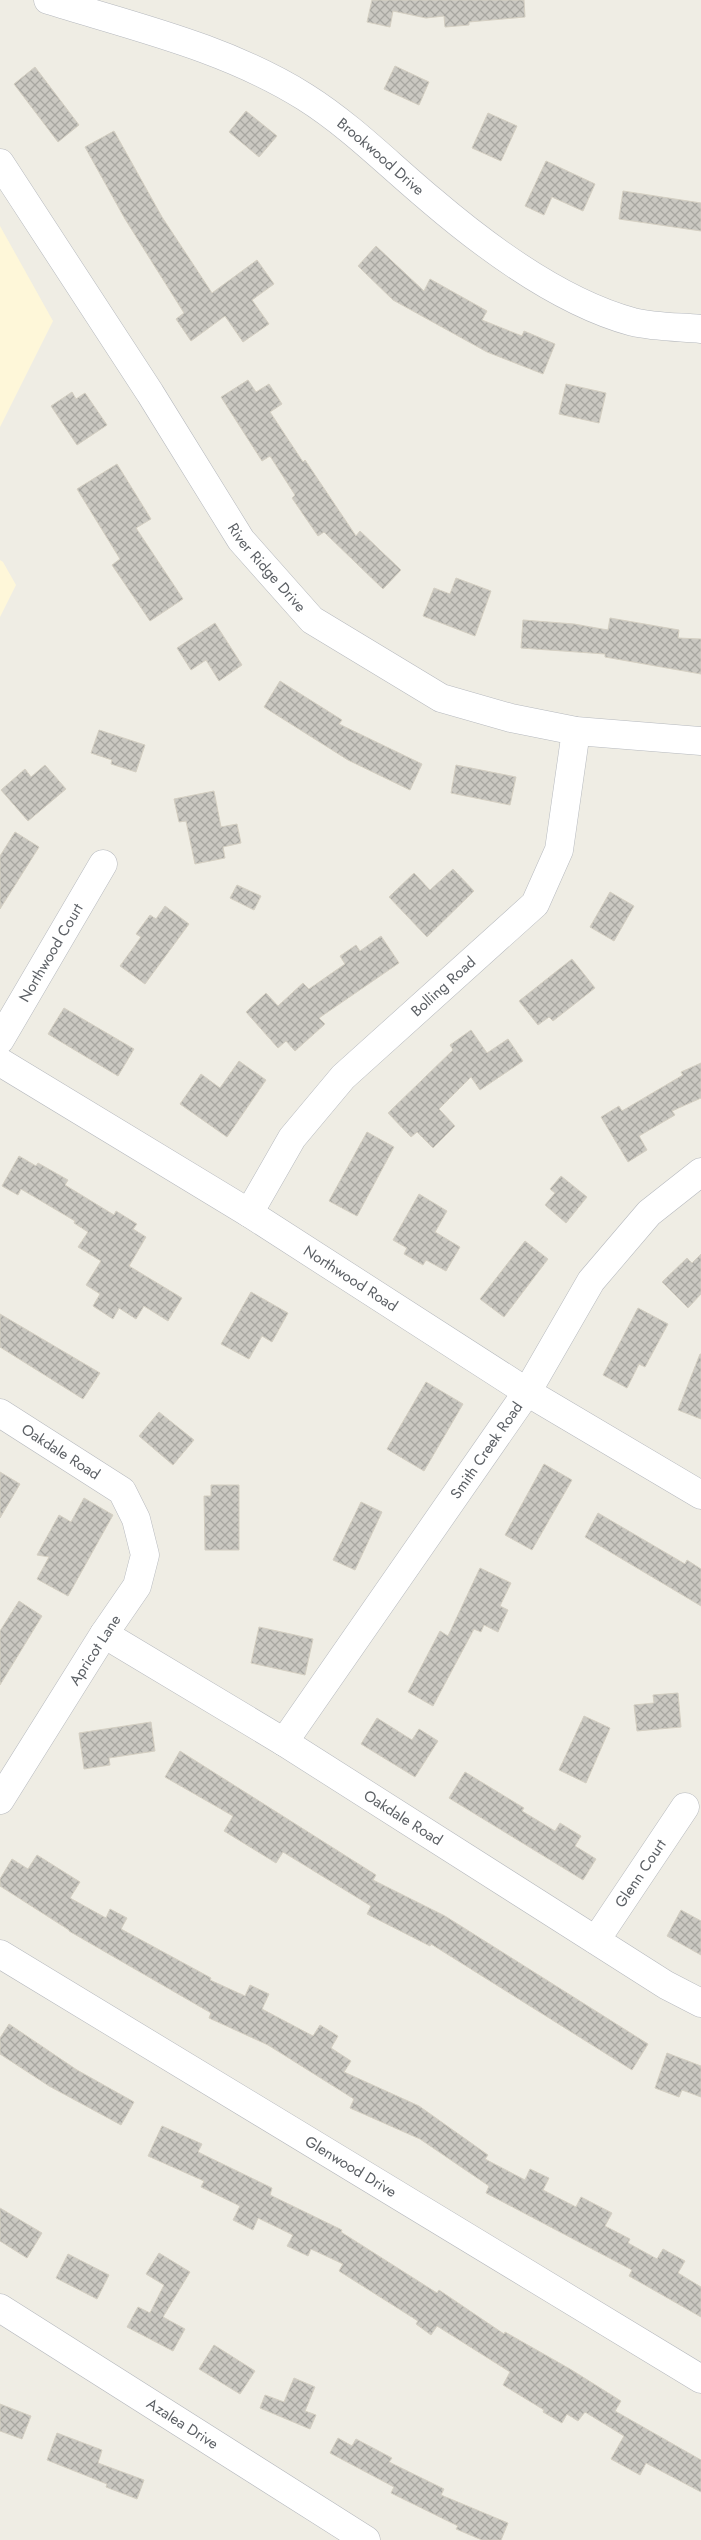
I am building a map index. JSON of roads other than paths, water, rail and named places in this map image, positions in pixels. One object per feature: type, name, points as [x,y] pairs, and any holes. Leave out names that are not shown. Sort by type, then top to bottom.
[{"type":"street","name":"Brookwood Drive","points":[[48,0],[180,40],[243,63],[306,97],[372,148],[438,206],[496,250],[563,294],[634,322],[701,329]]},
{"type":"street","name":"River Ridge Drive","points":[[0,163],[150,393],[241,540],[312,620],[441,698],[511,718],[576,731],[701,741]]},
{"type":"street","name":"Bolling Road","points":[[249,1213],[292,1138],[343,1077],[535,904],[559,850],[576,731]]},
{"type":"street","name":"Northwood Court","points":[[0,1040],[102,864]]},
{"type":"street","name":"Northwood Road","points":[[0,1062],[249,1213],[527,1392],[701,1496]]},
{"type":"street","name":"Smith Creek Road","points":[[284,1742],[527,1392],[591,1281],[649,1213],[701,1172]]},
{"type":"street","name":"Oakdale Road","points":[[0,1413],[122,1491]]},
{"type":"street","name":"Apricot Lane","points":[[0,1800],[104,1634],[137,1586],[145,1555],[136,1519],[122,1491]]},
{"type":"street","name":"Oakdale Road","points":[[104,1634],[284,1742],[666,1986],[701,2003]]},
{"type":"street","name":"Glenn Court","points":[[596,1940],[685,1807]]},
{"type":"street","name":"Glenwood Drive","points":[[0,1954],[701,2379]]},
{"type":"street","name":"Azalea Drive","points":[[0,2308],[366,2540]]}]
